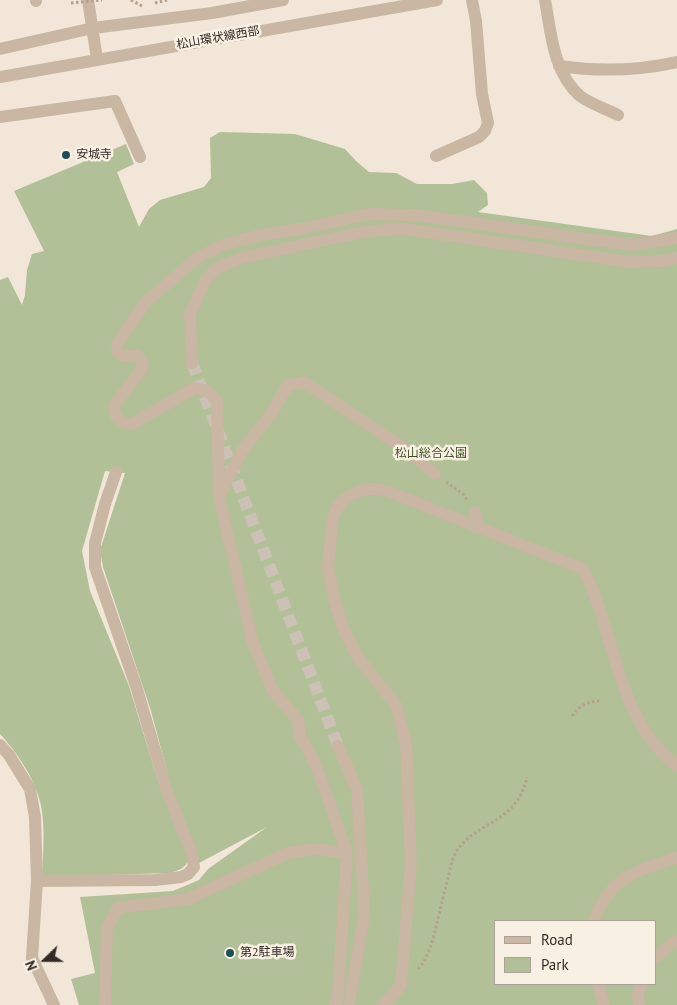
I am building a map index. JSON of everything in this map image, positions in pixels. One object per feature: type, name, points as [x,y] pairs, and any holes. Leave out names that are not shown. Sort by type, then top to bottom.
[{"type":"street","points":[[88,0],[97,59]]},
{"type":"street","name":"松山環状線西部","points":[[0,49],[93,28],[212,13],[283,0]]},
{"type":"street","name":"松山環状線西部","points":[[0,77],[437,0]]},
{"type":"street","points":[[436,156],[479,137],[485,131],[488,123],[482,94],[476,21],[472,0]]},
{"type":"street","points":[[545,0],[554,51],[559,66],[580,95],[597,106],[618,115]]},
{"type":"street","points":[[559,66],[604,71],[638,69],[677,62]]},
{"type":"street","points":[[0,117],[115,101],[140,158]]},
{"type":"street","points":[[335,1005],[338,995],[347,852],[316,765],[300,736],[298,720],[273,691],[252,643],[219,497],[217,401],[213,395],[201,388],[194,388],[130,424],[125,424],[118,419],[114,411],[116,402],[143,365],[142,360],[138,356],[126,357],[120,354],[117,348],[118,342],[146,302],[197,258],[223,245],[261,235],[301,229],[368,214],[415,214],[631,245],[677,238]]},
{"type":"street","points":[[192,363],[190,314],[206,279],[217,268],[250,256],[368,231],[405,229],[629,262],[662,261],[677,258]]},
{"type":"street","points":[[219,497],[242,452],[272,413],[287,386],[304,382],[405,449],[435,474]]},
{"type":"street","points":[[37,881],[169,879],[188,874],[194,867],[191,851],[167,791],[136,686],[95,567],[96,543],[105,504],[116,472]]},
{"type":"street","points":[[382,1005],[401,984],[411,864],[406,744],[396,705],[358,656],[341,620],[334,598],[328,567],[332,522],[336,510],[343,500],[365,489],[378,489],[390,492],[583,569],[592,586],[625,692],[637,718],[653,742],[677,766]]},
{"type":"street","points":[[475,512],[477,518],[476,527]]},
{"type":"street","points":[[0,745],[4,758],[30,789],[35,817],[37,881],[32,958],[54,1005]]},
{"type":"street","points":[[338,746],[357,790],[364,916],[349,1005]]},
{"type":"street","points":[[105,1005],[107,928],[118,908],[188,899],[288,853],[313,849],[347,852]]},
{"type":"street","points":[[594,920],[603,899],[620,881],[642,868],[677,858]]},
{"type":"street","points":[[657,956],[677,941]]},
{"type":"street","points":[[598,985],[604,1005]]},
{"type":"street","points":[[639,1005],[638,994],[642,985]]},
{"type":"path","points":[[71,3],[102,0]]},
{"type":"path","points":[[131,0],[141,6],[164,0]]},
{"type":"path","points":[[435,474],[463,494],[475,512]]},
{"type":"path","points":[[572,716],[578,708],[600,701]]},
{"type":"path","points":[[401,984],[417,971],[428,953],[452,861],[458,849],[466,839],[506,814],[512,808],[522,794],[527,777]]},
{"type":"green space","name":"松山総合公園","points":[[220,132],[295,134],[345,149],[369,172],[396,173],[417,184],[452,184],[474,180],[487,193],[488,205],[478,212],[652,236],[677,229],[677,1005],[79,1005],[71,979],[95,973],[80,897],[173,891],[199,880],[208,869],[267,827],[199,863],[176,805],[151,711],[103,567],[100,550],[125,473],[105,471],[82,551],[90,591],[129,686],[158,781],[189,859],[184,867],[169,873],[42,877],[44,844],[40,801],[27,770],[0,734],[0,280],[8,277],[22,305],[25,295],[27,270],[32,254],[44,251],[14,191],[126,144],[134,164],[117,172],[139,227],[149,209],[160,200],[204,187],[211,178],[210,138]]},
{"type":"tunnel","points":[[192,363],[338,746]]},
{"type":"place","name":"安城寺","points":[[66,155]]},
{"type":"place","name":"第2駐車場","points":[[230,953]]}]
